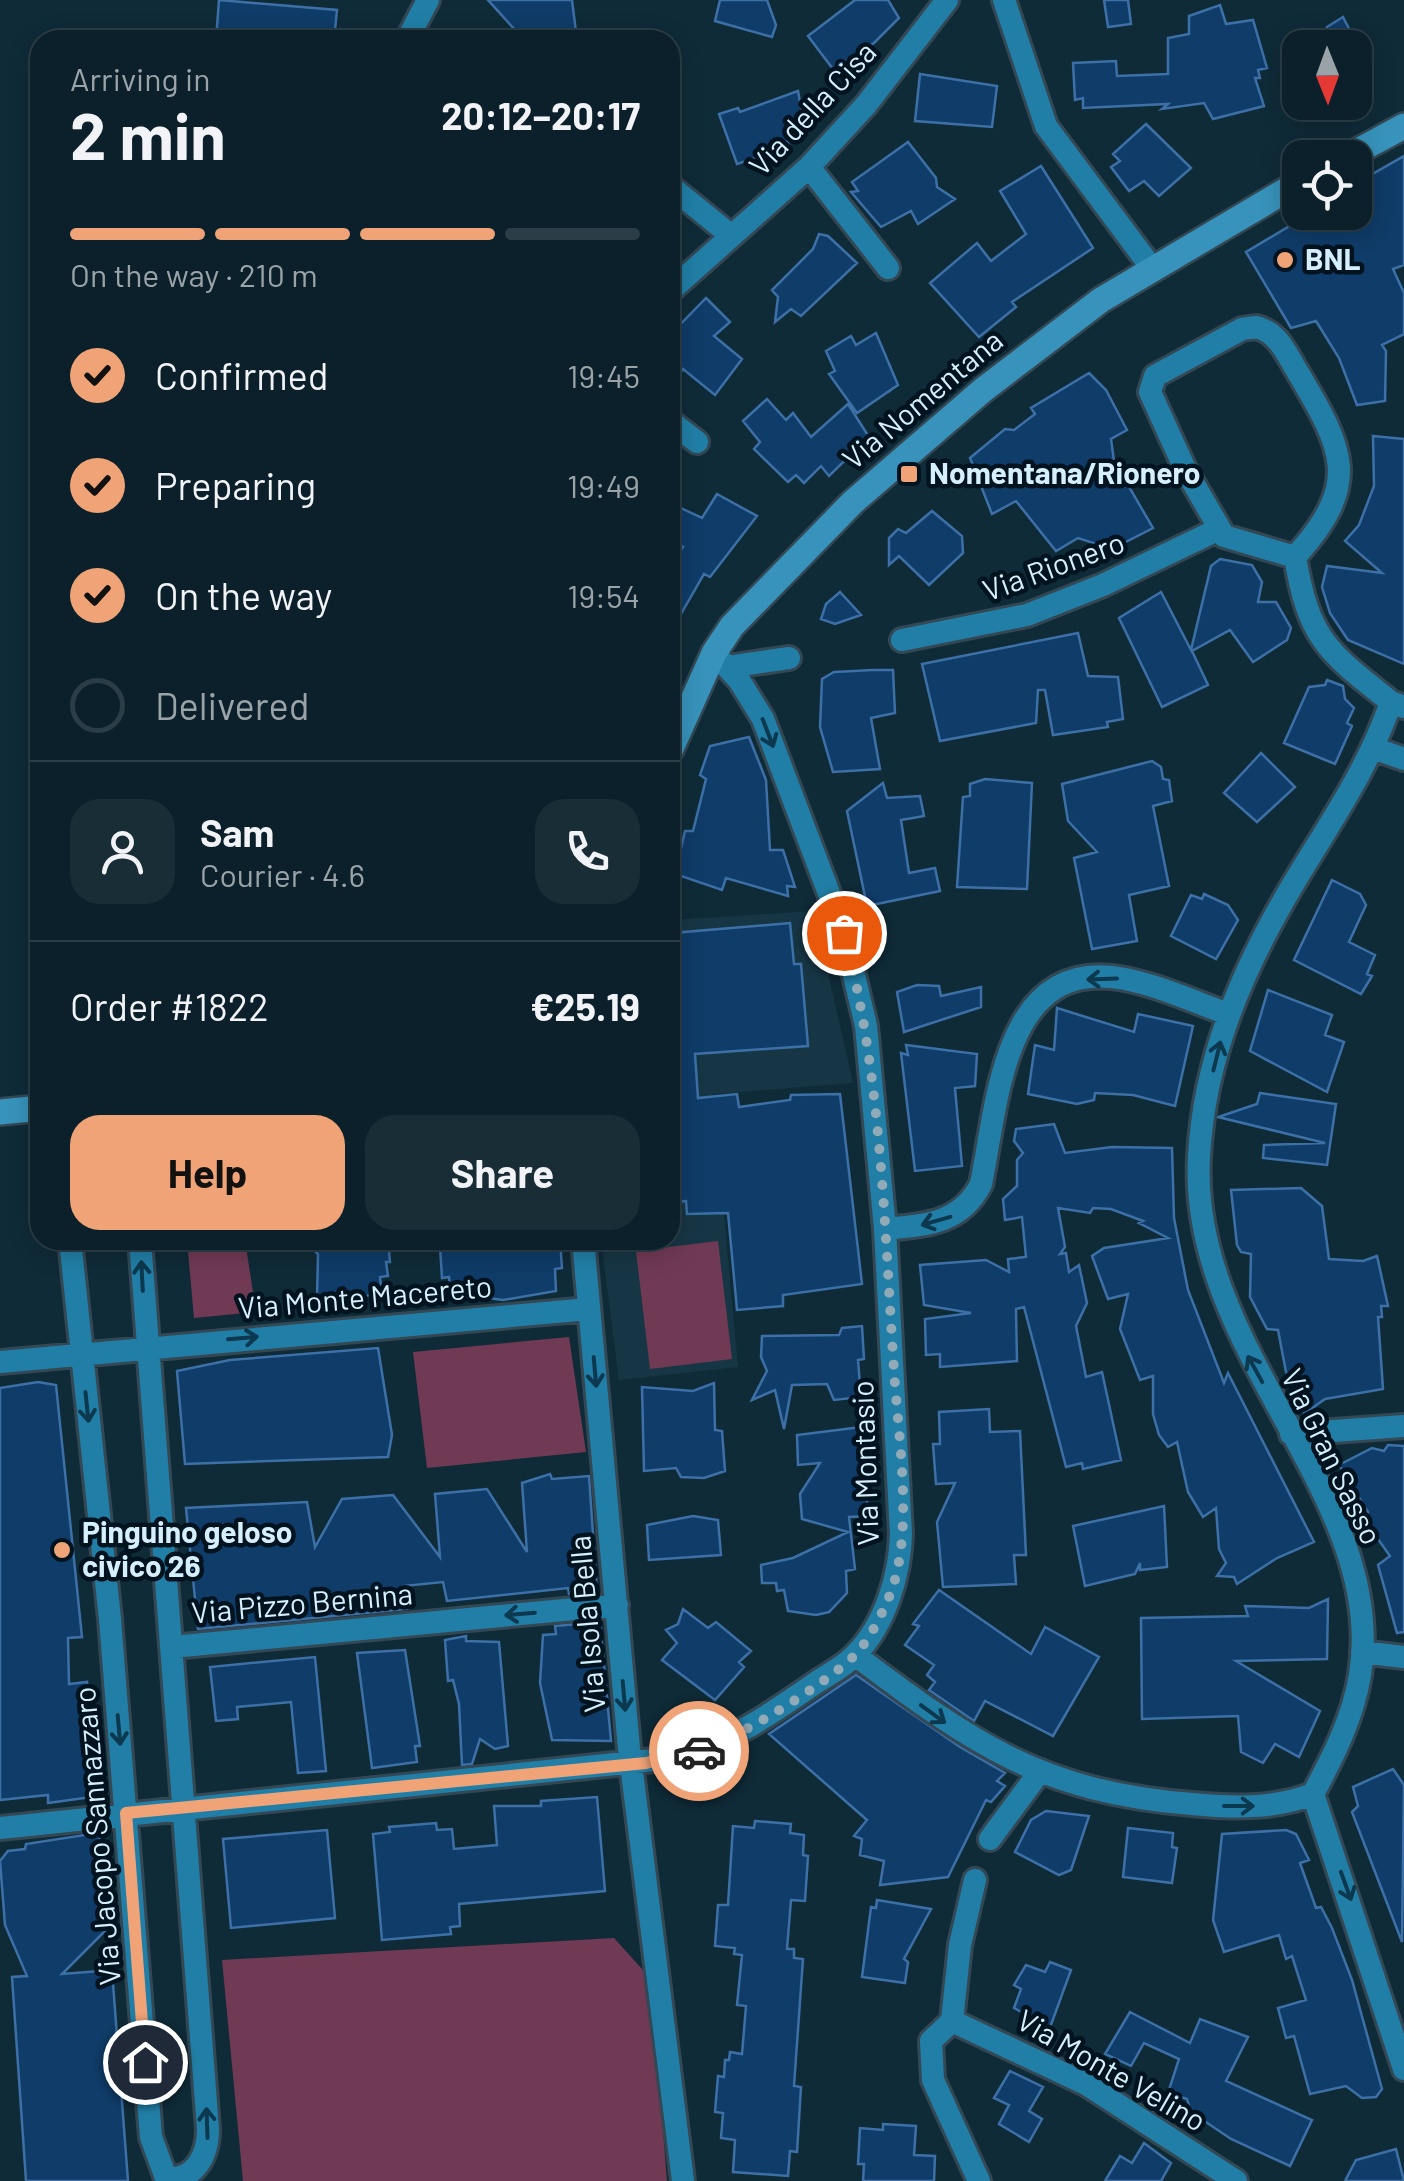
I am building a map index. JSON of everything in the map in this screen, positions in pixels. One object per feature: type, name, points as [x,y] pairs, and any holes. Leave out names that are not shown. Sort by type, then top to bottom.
[{"type":"main road","points":[[1372,143],[1404,126]]},
{"type":"main road","name":"Via Nomentana","points":[[680,734],[721,660],[774,578],[922,441],[1052,335],[1150,267],[1282,192]]},
{"type":"main road","points":[[0,1112],[30,1109]]},
{"type":"street","points":[[412,30],[428,0]]},
{"type":"street","name":"Via della Cisa","points":[[680,282],[809,167],[866,106],[948,0]]},
{"type":"street","points":[[1004,0],[1046,126],[1150,267]]},
{"type":"street","points":[[809,167],[888,268]]},
{"type":"street","points":[[680,194],[730,234]]},
{"type":"street","points":[[1256,327],[1277,338],[1332,429],[1340,458],[1334,504],[1323,526],[1295,558],[1224,536],[1155,407],[1150,385],[1156,376],[1242,329],[1256,327]]},
{"type":"street","points":[[680,429],[697,442]]},
{"type":"street","name":"Via Rionero","points":[[902,640],[1027,615],[1103,585],[1219,529]]},
{"type":"street","points":[[1295,558],[1312,627],[1340,660],[1398,705]]},
{"type":"street","points":[[721,660],[789,658]]},
{"type":"street","name":"Via Montasio","points":[[0,1828],[631,1764],[686,1755],[739,1734],[855,1655],[888,1600],[900,1554],[885,1229],[866,1026],[844,933],[763,719],[721,660]]},
{"type":"street","name":"Via Gran Sasso","points":[[1313,1794],[1348,1719],[1362,1652],[1357,1591],[1346,1546],[1232,1322],[1219,1288],[1203,1217],[1200,1141],[1228,1014],[1255,951],[1376,749],[1398,705]]},
{"type":"street","points":[[1376,749],[1404,759]]},
{"type":"street","points":[[885,1229],[946,1220],[971,1201],[980,1184],[1016,1028],[1050,991],[1091,978],[1123,979],[1228,1014]]},
{"type":"street","name":"Via Jacopo Sannazzaro","points":[[71,1250],[126,1813],[151,2137],[160,2170],[166,2178],[180,2180],[197,2168],[208,2138],[186,1807],[141,1250]]},
{"type":"street","name":"Via Isola Bella","points":[[583,1250],[631,1764],[683,2181]]},
{"type":"street","name":"Via Monte Macereto","points":[[0,1362],[589,1309]]},
{"type":"street","points":[[1291,1434],[1346,1426],[1404,1426]]},
{"type":"street","name":"Via Pizzo Bernina","points":[[172,1647],[617,1605]]},
{"type":"street","points":[[1362,1652],[1404,1657]]},
{"type":"street","points":[[855,1655],[943,1722],[1038,1774],[1126,1796],[1214,1806],[1278,1804],[1313,1794],[1404,2068]]},
{"type":"street","points":[[990,1840],[1038,1774]]},
{"type":"street","points":[[975,1880],[960,1945],[952,2021],[931,2041],[930,2068],[980,2181]]},
{"type":"street","name":"Via Monte Velino","points":[[952,2021],[1018,2048],[1102,2093],[1236,2181]]},
{"type":"shaded area","points":[[814,911],[853,1083],[713,1094],[738,1367],[619,1380],[602,1250],[680,1250],[680,919]]},
{"type":"shaded area","points":[[718,1241],[732,1359],[650,1369],[636,1251],[680,1250],[680,1246]]},
{"type":"shaded area","points":[[188,1250],[247,1250],[256,1312],[194,1318]]},
{"type":"shaded area","points":[[569,1337],[586,1452],[427,1468],[413,1352]]},
{"type":"shaded area","points":[[614,1938],[651,1979],[667,2181],[243,2181],[222,1960]]},
{"type":"building","points":[[219,0],[337,10],[335,30],[217,30]]},
{"type":"building","points":[[488,0],[572,0],[576,30],[515,30]]},
{"type":"building","points":[[720,0],[767,0],[776,25],[772,37],[715,21]]},
{"type":"building","points":[[855,0],[888,0],[899,18],[874,43],[833,69],[808,36]]},
{"type":"building","points":[[1104,0],[1128,0],[1131,24],[1108,27]]},
{"type":"building","points":[[1220,5],[1226,24],[1253,20],[1267,68],[1258,70],[1260,78],[1255,78],[1264,106],[1213,119],[1204,103],[1162,109],[1168,104],[1083,108],[1083,98],[1075,100],[1073,63],[1116,61],[1117,76],[1168,74],[1168,38],[1189,34],[1189,16]]},
{"type":"building","points":[[1343,17],[1350,30],[1326,30]]},
{"type":"building","points":[[920,74],[997,86],[992,127],[915,121]]},
{"type":"building","points":[[798,91],[805,130],[787,141],[790,147],[737,164],[719,114],[738,108],[740,112]]},
{"type":"building","points":[[1146,124],[1191,168],[1159,196],[1144,181],[1129,191],[1111,167],[1120,161],[1113,154]]},
{"type":"building","points":[[908,142],[936,178],[937,187],[955,199],[918,224],[911,211],[881,227],[851,192],[858,191],[852,182]]},
{"type":"building","points":[[1404,156],[1404,265],[1393,269],[1404,293],[1404,334],[1382,345],[1386,351],[1385,401],[1357,405],[1339,358],[1316,321],[1291,328],[1246,252],[1283,230],[1372,230],[1372,174]]},
{"type":"building","points":[[1041,166],[1093,248],[1012,302],[1016,307],[979,337],[930,283],[977,243],[991,261],[1026,234],[1000,191]]},
{"type":"building","points":[[819,234],[828,236],[857,263],[801,316],[791,309],[775,322],[778,297],[772,290],[813,249]]},
{"type":"building","points":[[706,298],[730,322],[714,336],[742,359],[715,395],[683,369],[680,373],[680,325]]},
{"type":"building","points":[[876,333],[898,385],[857,413],[829,374],[835,371],[826,351],[851,336],[856,345]]},
{"type":"building","points":[[1089,373],[1106,390],[1127,430],[1111,439],[1114,461],[1153,528],[1106,552],[1103,546],[1078,538],[1056,551],[1016,501],[992,514],[970,458],[1005,429],[1014,430],[1035,414],[1031,408]]},
{"type":"building","points":[[767,399],[786,420],[793,413],[811,437],[848,404],[869,437],[829,476],[821,466],[804,483],[796,475],[788,482],[754,449],[760,442],[743,421]]},
{"type":"building","points":[[1373,436],[1404,439],[1404,664],[1348,640],[1330,613],[1322,587],[1327,566],[1382,573],[1345,541],[1359,525],[1374,486]]},
{"type":"building","points":[[717,494],[757,516],[710,577],[704,574],[680,616],[680,508],[702,518]]},
{"type":"building","points":[[932,511],[962,536],[963,553],[929,585],[899,556],[889,565],[889,538],[898,529],[906,533]]},
{"type":"building","points":[[1220,559],[1252,565],[1262,582],[1258,602],[1276,602],[1291,628],[1287,640],[1253,662],[1230,630],[1192,651],[1208,685],[1162,707],[1119,618],[1161,592],[1191,650],[1211,566]]},
{"type":"building","points":[[840,592],[861,615],[835,624],[821,619],[826,604]]},
{"type":"building","points":[[1078,633],[1088,676],[1118,677],[1123,719],[1107,722],[1108,727],[1053,735],[1045,690],[1038,690],[1036,723],[940,741],[922,664]]},
{"type":"building","points":[[893,670],[895,713],[871,718],[880,769],[833,772],[820,727],[822,679],[834,672]]},
{"type":"building","points":[[1327,680],[1343,686],[1345,699],[1354,708],[1347,723],[1352,726],[1335,764],[1284,743],[1309,687],[1325,685]]},
{"type":"building","points":[[749,737],[766,780],[770,850],[783,850],[795,887],[787,886],[788,896],[726,878],[722,890],[680,876],[680,852],[685,831],[693,831],[706,779],[700,775],[710,746]]},
{"type":"building","points":[[1261,753],[1295,787],[1257,822],[1224,793]]},
{"type":"building","points":[[1152,761],[1161,767],[1163,779],[1169,780],[1172,801],[1153,806],[1169,886],[1129,895],[1137,941],[1092,949],[1074,858],[1097,852],[1068,821],[1062,784]]},
{"type":"building","points":[[985,779],[1032,783],[1027,889],[957,887],[963,797],[970,796],[970,784]]},
{"type":"building","points":[[883,783],[887,798],[920,796],[924,816],[901,820],[909,873],[935,868],[940,891],[867,906],[847,811]]},
{"type":"building","points":[[1332,880],[1360,894],[1366,905],[1349,942],[1375,955],[1367,974],[1372,976],[1361,994],[1294,960]]},
{"type":"building","points":[[1204,894],[1228,905],[1238,920],[1216,959],[1171,936],[1191,895],[1202,899]]},
{"type":"building","points":[[790,923],[794,964],[801,964],[808,1046],[695,1054],[698,1098],[737,1094],[739,1107],[790,1100],[791,1095],[840,1094],[862,1284],[783,1295],[783,1306],[737,1310],[728,1213],[687,1214],[686,1201],[680,1201],[680,932]]},
{"type":"building","points":[[917,985],[939,986],[941,996],[981,987],[981,1007],[904,1032],[897,992]]},
{"type":"building","points":[[1268,990],[1332,1015],[1325,1035],[1344,1042],[1327,1092],[1250,1051]]},
{"type":"building","points":[[1057,1008],[1134,1032],[1138,1014],[1193,1026],[1175,1106],[1133,1095],[1095,1093],[1094,1100],[1077,1104],[1028,1094],[1035,1045],[1054,1050]]},
{"type":"building","points":[[906,1045],[977,1054],[975,1086],[955,1088],[962,1166],[915,1171],[901,1053],[908,1055]]},
{"type":"building","points":[[1260,1093],[1336,1104],[1327,1165],[1263,1158],[1264,1145],[1325,1143],[1218,1117],[1257,1104]]},
{"type":"building","points":[[1054,1124],[1065,1153],[1112,1147],[1172,1148],[1174,1218],[1188,1290],[1224,1383],[1228,1373],[1314,1542],[1277,1558],[1237,1584],[1234,1577],[1217,1576],[1226,1563],[1219,1549],[1216,1508],[1203,1517],[1188,1492],[1177,1442],[1168,1447],[1159,1435],[1153,1414],[1153,1376],[1140,1380],[1120,1329],[1128,1294],[1108,1299],[1092,1256],[1104,1248],[1168,1238],[1139,1223],[1143,1221],[1111,1209],[1093,1208],[1090,1213],[1058,1208],[1065,1247],[1060,1254],[1066,1253],[1069,1272],[1079,1265],[1087,1303],[1076,1326],[1086,1377],[1102,1372],[1121,1460],[1083,1469],[1082,1463],[1066,1467],[1024,1307],[1016,1309],[1017,1361],[940,1367],[940,1354],[926,1355],[925,1319],[971,1313],[924,1305],[920,1265],[986,1260],[1009,1272],[1008,1259],[1026,1257],[1022,1217],[1005,1220],[1003,1199],[1017,1186],[1017,1160],[1023,1153],[1014,1141],[1016,1129]]},
{"type":"building","points":[[1301,1188],[1322,1206],[1329,1259],[1363,1261],[1377,1256],[1388,1306],[1381,1306],[1382,1317],[1378,1317],[1383,1389],[1325,1399],[1304,1414],[1301,1393],[1286,1372],[1278,1330],[1267,1329],[1250,1297],[1251,1254],[1241,1252],[1237,1245],[1231,1190]]},
{"type":"building","points":[[314,1250],[389,1250],[388,1276],[380,1277],[382,1295],[317,1297],[318,1254]]},
{"type":"building","points":[[440,1250],[561,1250],[562,1268],[555,1269],[556,1291],[503,1300],[465,1295],[464,1285],[450,1286],[449,1277],[442,1278]]},
{"type":"building","points":[[862,1326],[864,1359],[858,1360],[861,1397],[834,1400],[827,1384],[792,1385],[784,1429],[775,1390],[752,1400],[767,1371],[761,1357],[762,1336],[839,1335],[842,1328]]},
{"type":"building","points":[[378,1348],[392,1435],[388,1457],[185,1464],[177,1371],[230,1360]]},
{"type":"building","points":[[38,1382],[56,1385],[82,1637],[68,1638],[69,1684],[87,1682],[99,1796],[48,1803],[48,1795],[0,1800],[0,1388]]},
{"type":"building","points":[[714,1383],[715,1430],[722,1431],[725,1471],[704,1478],[681,1477],[676,1468],[644,1471],[642,1387],[693,1391]]},
{"type":"building","points":[[989,1409],[990,1432],[1020,1431],[1026,1555],[1014,1555],[1016,1584],[943,1587],[937,1522],[955,1483],[936,1484],[933,1444],[940,1444],[939,1412]]},
{"type":"building","points":[[862,1427],[868,1516],[849,1517],[855,1569],[846,1571],[847,1593],[829,1612],[816,1615],[788,1611],[784,1590],[777,1591],[776,1583],[762,1583],[761,1565],[793,1558],[848,1532],[802,1519],[800,1494],[820,1463],[798,1465],[797,1435]]},
{"type":"building","points":[[1388,1445],[1404,1446],[1404,1632],[1397,1633],[1378,1565],[1390,1556],[1366,1522],[1368,1512],[1339,1465],[1372,1448],[1384,1451]]},
{"type":"building","points":[[550,1474],[552,1479],[589,1476],[597,1592],[569,1594],[568,1588],[447,1601],[443,1582],[403,1586],[407,1609],[198,1629],[186,1508],[307,1502],[315,1547],[342,1499],[393,1495],[440,1557],[435,1494],[487,1489],[527,1552],[522,1483]]},
{"type":"building","points":[[1164,1506],[1167,1567],[1140,1570],[1140,1563],[1135,1574],[1085,1586],[1073,1526]]},
{"type":"building","points":[[693,1516],[718,1520],[721,1555],[649,1560],[647,1525]]},
{"type":"building","points":[[939,1590],[1031,1654],[1045,1627],[1099,1657],[1053,1736],[985,1701],[974,1721],[929,1690],[935,1682],[927,1675],[934,1665],[905,1645],[919,1626],[913,1624]]},
{"type":"building","points":[[1328,1599],[1327,1659],[1236,1661],[1320,1711],[1299,1757],[1275,1744],[1263,1763],[1241,1752],[1238,1716],[1142,1719],[1141,1618],[1248,1616],[1245,1606],[1309,1608]]},
{"type":"building","points":[[683,1609],[708,1628],[716,1622],[751,1651],[739,1662],[744,1667],[715,1700],[662,1660],[677,1643],[666,1630],[678,1624]]},
{"type":"building","points":[[600,1622],[611,1741],[552,1740],[540,1683],[543,1635],[556,1634],[555,1626]]},
{"type":"building","points":[[466,1636],[466,1641],[499,1642],[508,1746],[495,1749],[480,1739],[472,1764],[462,1765],[459,1704],[453,1680],[448,1681],[445,1640]]},
{"type":"building","points":[[405,1650],[420,1746],[415,1746],[417,1762],[372,1768],[357,1653]]},
{"type":"building","points":[[315,1657],[326,1771],[298,1773],[291,1702],[237,1707],[238,1719],[216,1721],[210,1667]]},
{"type":"building","points":[[856,1675],[960,1747],[1005,1773],[997,1781],[1005,1786],[991,1802],[986,1800],[948,1877],[880,1885],[884,1861],[860,1855],[862,1839],[854,1836],[867,1820],[769,1734]]},
{"type":"building","points":[[1393,1769],[1404,1785],[1402,1942],[1352,1812],[1358,1806],[1353,1787]]},
{"type":"building","points":[[597,1797],[605,1891],[459,1904],[460,1926],[450,1927],[451,1934],[382,1940],[373,1834],[390,1832],[389,1827],[436,1823],[437,1830],[452,1829],[454,1849],[497,1845],[494,1806],[541,1806],[541,1801]]},
{"type":"building","points":[[1046,1811],[1089,1816],[1071,1870],[1059,1875],[1015,1852],[1031,1820]]},
{"type":"building","points":[[755,1821],[791,1824],[790,1833],[804,1835],[803,1855],[808,1856],[805,1901],[791,1900],[787,1949],[794,1949],[794,1958],[803,1959],[794,2086],[801,2087],[797,2152],[790,2151],[788,2176],[733,2172],[735,2140],[721,2138],[723,2113],[715,2112],[718,2076],[724,2077],[725,2060],[729,2060],[730,2052],[742,2054],[746,2006],[737,2005],[742,1955],[734,1954],[735,1948],[715,1946],[718,1905],[728,1905],[733,1826],[754,1828]]},
{"type":"building","points":[[1128,1828],[1173,1833],[1172,1847],[1177,1848],[1172,1883],[1123,1877]]},
{"type":"building","points":[[327,1830],[335,1918],[231,1928],[223,1839]]},
{"type":"building","points":[[1286,1830],[1296,1834],[1309,1860],[1300,1863],[1316,1908],[1321,1907],[1332,1928],[1352,1980],[1382,2089],[1376,2097],[1362,2098],[1346,2086],[1310,2094],[1294,2036],[1286,2038],[1278,2008],[1306,2000],[1292,1956],[1286,1959],[1279,1935],[1224,1952],[1213,1920],[1222,1834]]},
{"type":"building","points":[[97,1833],[104,1847],[101,1865],[109,1927],[62,1974],[112,1970],[128,2181],[26,2181],[12,1977],[27,1976],[5,1925],[0,1861],[8,1851],[25,1849],[26,1844]]},
{"type":"building","points":[[877,1900],[931,1909],[904,1959],[908,1962],[905,1983],[862,1977],[871,1907],[876,1908]]},
{"type":"building","points":[[1050,1962],[1071,1970],[1044,2044],[1036,2020],[1014,2008],[1021,1989],[1014,1985],[1026,1965],[1045,1972]]},
{"type":"building","points":[[1130,2012],[1190,2043],[1200,2019],[1248,2037],[1226,2081],[1312,2120],[1290,2166],[1231,2139],[1191,2112],[1187,2099],[1168,2093],[1179,2059],[1144,2043],[1131,2066],[1105,2054]]},
{"type":"building","points":[[1010,2071],[1043,2087],[1029,2111],[1042,2119],[1029,2142],[999,2124],[1009,2105],[994,2098]]},
{"type":"building","points":[[883,2124],[916,2126],[914,2155],[935,2156],[934,2181],[863,2181],[864,2164],[858,2164],[860,2128],[883,2130]]},
{"type":"building","points":[[1144,2143],[1171,2163],[1161,2181],[1105,2181],[1120,2156],[1132,2163]]},
{"type":"building","points":[[1396,2149],[1404,2181],[1345,2181],[1356,2160]]},
{"type":"way so far","points":[[699,1751],[752,1726],[855,1655],[888,1600],[899,1563],[899,1460],[874,1088],[866,1026],[844,933]]},
{"type":"place","name":"BNL","points":[[1285,260]]},
{"type":"place","name":"Nomentana/Rionero","points":[[909,474]]},
{"type":"place","name":"Pinguino geloso civico 26","points":[[62,1550]]},
{"type":"route","points":[[145,2062],[126,1813],[646,1763],[699,1751]]}]
